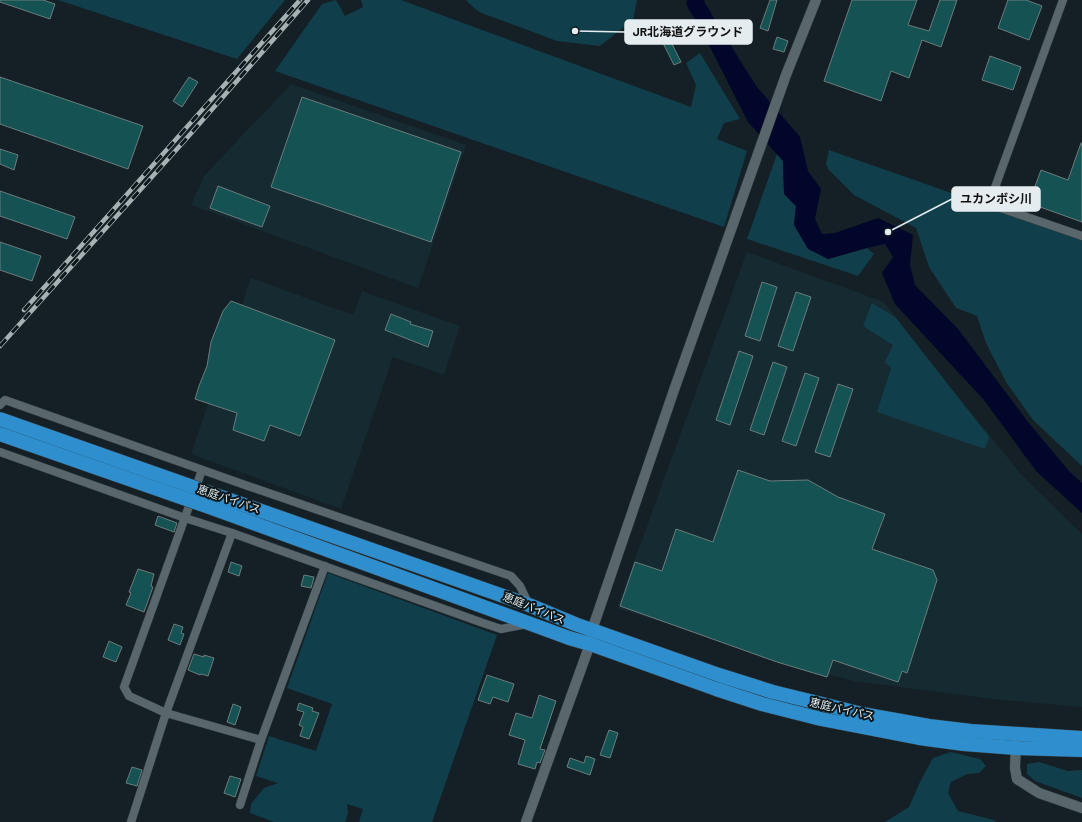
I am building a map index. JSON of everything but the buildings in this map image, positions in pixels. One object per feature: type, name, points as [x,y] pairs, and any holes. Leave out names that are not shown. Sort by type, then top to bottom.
[{"type":"highway","name":"恵庭バイパス","points":[[0,419],[529,605],[591,637],[723,692],[762,704],[821,719],[927,739],[964,744],[1016,748],[1082,750]]},
{"type":"highway","name":"恵庭バイパス","points":[[0,434],[209,507],[569,638],[591,637],[774,692],[862,714],[928,726],[971,731],[1082,738]]},
{"type":"street","points":[[526,822],[591,637],[674,390],[776,104],[816,0]]},
{"type":"street","points":[[1063,0],[989,204],[1082,236]]},
{"type":"street","points":[[2,402],[510,576],[520,586],[529,605]]},
{"type":"street","points":[[0,452],[501,629],[531,624]]},
{"type":"street","points":[[202,470],[124,687],[129,696],[166,712],[261,740]]},
{"type":"street","points":[[131,822],[166,712],[232,533]]},
{"type":"street","points":[[240,805],[261,740],[324,566]]},
{"type":"street","points":[[1017,733],[1015,768],[1017,779],[1039,793],[1082,808]]},
{"type":"shaded area","points":[[58,0],[285,0],[237,59]]},
{"type":"shaded area","points":[[336,0],[345,16],[363,7],[361,0],[401,0],[691,107],[696,85],[686,63],[700,53],[740,119],[724,123],[717,139],[747,151],[724,227],[275,71],[322,4]]},
{"type":"shaded area","points":[[466,0],[637,0],[633,20],[600,46],[557,41],[479,12]]},
{"type":"shaded area","points":[[723,34],[757,87],[800,137],[808,171],[821,189],[815,219],[822,234],[835,233],[878,218],[913,235],[910,264],[915,285],[958,329],[1028,422],[1068,470],[1082,483],[1082,513],[1036,471],[984,400],[895,304],[882,273],[893,257],[885,244],[828,259],[808,249],[794,225],[796,206],[784,194],[783,161],[748,122],[708,43]]},
{"type":"shaded area","points":[[291,84],[466,145],[418,288],[191,205],[204,176]]},
{"type":"shaded area","points":[[829,150],[1082,239],[1082,466],[1033,420],[1006,382],[986,343],[977,316],[956,308],[929,267],[916,228],[854,195],[828,169],[826,164]]},
{"type":"shaded area","points":[[777,154],[783,161],[784,194],[796,206],[794,225],[828,259],[867,248],[874,254],[858,276],[747,239]]},
{"type":"shaded area","points":[[747,252],[884,302],[1021,474],[1082,534],[1082,707],[993,699],[854,681],[617,608]]},
{"type":"shaded area","points":[[251,278],[353,315],[362,291],[460,326],[444,375],[393,357],[341,509],[191,454]]},
{"type":"shaded area","points":[[872,303],[896,318],[989,437],[985,449],[877,412],[891,368],[885,362],[893,345],[863,326]]},
{"type":"shaded area","points":[[328,573],[497,635],[432,822],[359,822],[363,809],[347,804],[348,813],[345,822],[274,822],[250,813],[251,804],[264,788],[278,783],[256,776],[269,736],[316,751],[332,704],[287,688]]},
{"type":"shaded area","points":[[951,752],[980,759],[986,766],[979,773],[967,774],[951,782],[948,793],[958,811],[994,820],[995,822],[885,822],[909,807],[933,758]]},
{"type":"shaded area","points":[[1039,762],[1068,771],[1082,770],[1082,798],[1035,781],[1027,774],[1027,764]]},
{"type":"waterway","points":[[696,0],[695,3],[728,57]]},
{"type":"railway","points":[[24,310],[300,0]]},
{"type":"railway","points":[[0,346],[186,139],[308,0]]},
{"type":"place","name":"JR北海道グラウンド","points":[[575,31]]},
{"type":"place","name":"ユカンボシ川","points":[[888,232]]}]
